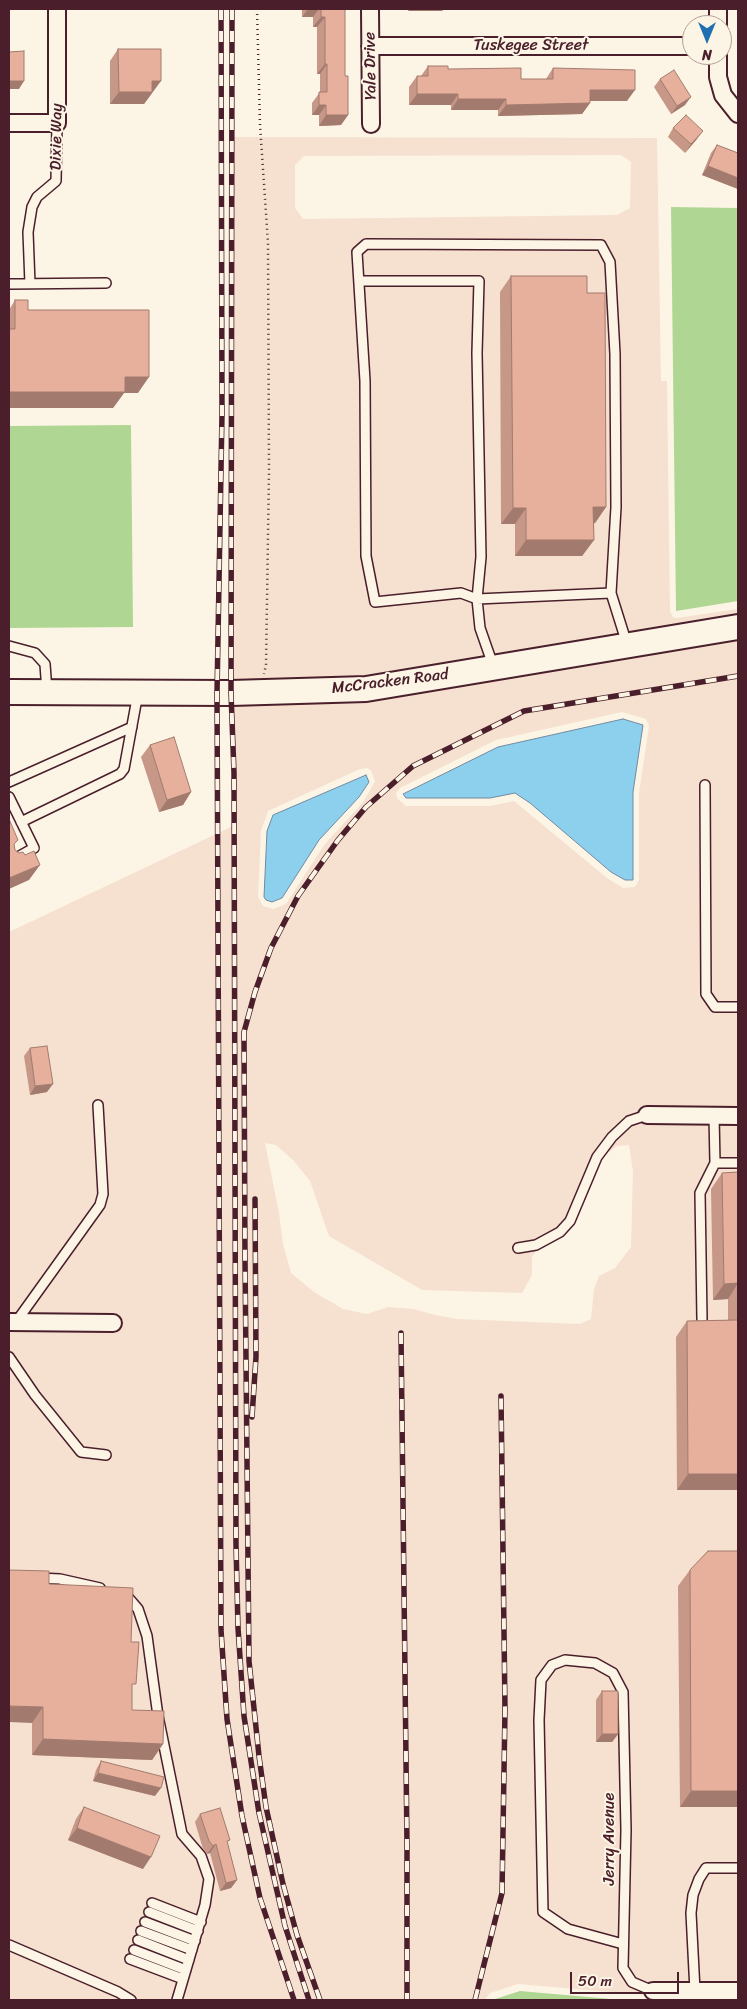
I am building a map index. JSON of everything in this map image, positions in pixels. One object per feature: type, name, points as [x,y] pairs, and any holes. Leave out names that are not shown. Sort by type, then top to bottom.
[{"type":"street","name":"Dixie Way","points":[[57,9],[58,123]]},
{"type":"street","name":"Yale Drive","points":[[370,9],[371,124]]},
{"type":"street","name":"Tuskegee Street","points":[[370,46],[682,46]]},
{"type":"street","points":[[718,65],[718,77],[723,95],[738,114]]},
{"type":"street","points":[[9,123],[58,123]]},
{"type":"street","name":"McCracken Road","points":[[9,692],[261,692],[366,689],[738,627]]},
{"type":"street","points":[[647,1115],[738,1116]]},
{"type":"street","points":[[12,1322],[112,1323]]},
{"type":"street","points":[[653,1991],[738,1991]]},
{"type":"lane","name":"Dixie Way","points":[[30,284],[28,232],[32,207],[37,197],[56,181],[58,123]]},
{"type":"lane","points":[[611,593],[477,598],[461,593],[375,602],[366,556],[365,381],[358,252],[366,244],[601,245],[610,262],[615,354],[616,507],[611,593],[627,645]]},
{"type":"lane","points":[[359,282],[479,281],[478,353],[481,557],[477,598],[480,628],[494,668]]},
{"type":"lane","points":[[9,284],[106,283]]},
{"type":"lane","points":[[9,646],[35,653],[45,664],[47,692]]},
{"type":"lane","points":[[21,822],[120,774],[124,769],[138,693]]},
{"type":"lane","points":[[9,782],[132,728]]},
{"type":"lane","points":[[705,785],[706,994],[715,1008],[738,1007]]},
{"type":"lane","points":[[9,797],[34,848],[9,862]]},
{"type":"lane","points":[[12,1322],[100,1205],[102,1194],[98,1105]]},
{"type":"lane","points":[[518,1248],[536,1244],[560,1232],[570,1221],[597,1157],[612,1137],[629,1121],[647,1115]]},
{"type":"lane","points":[[702,1319],[700,1193],[715,1163],[714,1116]]},
{"type":"lane","points":[[715,1163],[738,1163]]},
{"type":"lane","points":[[9,1357],[35,1395],[81,1452],[106,1455]]},
{"type":"lane","points":[[26,1578],[60,1579],[124,1592],[138,1609],[147,1636],[158,1716],[182,1834],[201,1856],[209,1879],[205,1905],[177,2000]]},
{"type":"lane","name":"Jerry Avenue","points":[[623,1944],[568,1929],[543,1912],[539,1720],[541,1680],[552,1665],[564,1660],[595,1663],[613,1673],[624,1692],[626,1830],[623,1968],[632,1982],[653,1991]]},
{"type":"lane","points":[[695,1991],[691,1913],[693,1895],[699,1879],[706,1868],[738,1868]]},
{"type":"lane","points":[[152,1903],[200,1922]]},
{"type":"lane","points":[[149,1912],[198,1931]]},
{"type":"lane","points":[[145,1922],[195,1941]]},
{"type":"lane","points":[[141,1931],[192,1950]]},
{"type":"lane","points":[[138,1940],[189,1960]]},
{"type":"lane","points":[[9,1945],[118,1992],[131,2000]]},
{"type":"lane","points":[[134,1950],[186,1970]]},
{"type":"lane","points":[[130,1959],[183,1980]]},
{"type":"path","points":[[256,9],[260,125],[268,253],[269,471],[266,665],[261,692]]},
{"type":"shaded area","points":[[229,137],[657,138],[661,381],[667,381],[670,611],[673,617],[677,618],[738,609],[738,618],[365,680],[232,684],[228,229]],"holes":[[[621,155],[631,162],[630,208],[617,215],[303,219],[295,208],[295,165],[304,156]]]},
{"type":"shaded area","points":[[738,635],[738,1107],[640,1107],[640,1123],[738,1124],[738,1982],[646,1983],[646,1995],[518,1984],[490,1993],[485,2000],[9,2000],[9,1330],[120,1331],[120,1315],[9,1313],[9,932],[233,826],[232,701]],"holes":[[[622,712],[646,719],[649,726],[639,793],[639,880],[635,887],[623,888],[607,878],[514,801],[490,806],[406,806],[397,798],[396,793],[400,788],[496,740]],[[367,768],[371,770],[375,781],[364,801],[324,845],[286,904],[273,909],[263,906],[258,897],[261,831],[268,811],[360,769]],[[265,1143],[276,1145],[294,1161],[310,1181],[329,1236],[422,1290],[522,1293],[532,1275],[532,1257],[541,1244],[568,1223],[592,1174],[604,1156],[617,1146],[629,1145],[633,1171],[631,1247],[615,1268],[599,1276],[594,1289],[591,1319],[580,1324],[457,1319],[414,1309],[388,1307],[367,1314],[343,1309],[314,1292],[291,1273],[283,1244],[279,1213]]]},
{"type":"green space","points":[[671,207],[738,208],[738,601],[676,611]]},
{"type":"green space","points":[[131,425],[133,627],[10,628],[9,426]]},
{"type":"green space","points":[[520,1991],[622,2000],[492,2000]]},
{"type":"water","points":[[623,719],[643,725],[633,792],[633,880],[625,880],[611,872],[530,803],[515,793],[490,798],[406,798],[403,794],[498,747]]},
{"type":"water","points":[[366,775],[369,782],[359,797],[319,840],[282,898],[272,902],[266,900],[264,897],[267,831],[273,815]]},
{"type":"building","points":[[321,9],[345,9],[345,76],[348,76],[348,115],[326,115],[326,105],[319,105],[319,92],[327,92],[325,17],[321,17]]},
{"type":"building","points":[[118,49],[161,49],[161,81],[152,81],[152,92],[119,92]]},
{"type":"building","points":[[24,51],[24,81],[9,81],[9,52]]},
{"type":"building","points":[[428,66],[448,66],[448,69],[521,68],[521,79],[553,79],[553,68],[635,70],[635,90],[590,90],[590,103],[506,105],[506,99],[458,99],[458,94],[417,94],[417,76],[428,76]]},
{"type":"building","points":[[674,70],[691,97],[677,106],[660,79]]},
{"type":"building","points":[[686,115],[703,131],[691,144],[673,128]]},
{"type":"building","points":[[717,145],[738,153],[738,178],[708,166]]},
{"type":"building","points":[[511,276],[587,276],[587,293],[605,293],[606,507],[593,507],[594,540],[526,540],[526,508],[513,508]]},
{"type":"building","points":[[15,300],[28,300],[28,310],[149,310],[149,377],[125,377],[125,392],[9,392],[9,329],[15,329]]},
{"type":"building","points":[[174,737],[191,792],[167,800],[150,745]]},
{"type":"building","points":[[9,819],[18,840],[14,844],[15,850],[19,853],[23,852],[25,855],[34,851],[40,865],[9,878]]},
{"type":"building","points":[[47,1046],[53,1084],[35,1086],[30,1048]]},
{"type":"building","points":[[738,1172],[738,1283],[724,1284],[722,1173]]},
{"type":"building","points":[[738,1320],[738,1474],[688,1474],[687,1321]]},
{"type":"building","points":[[708,1551],[738,1551],[738,1791],[691,1791],[690,1570]]},
{"type":"building","points":[[9,1570],[49,1571],[49,1584],[133,1588],[131,1642],[139,1642],[136,1684],[132,1684],[132,1710],[164,1711],[163,1744],[43,1739],[43,1707],[9,1706]]},
{"type":"building","points":[[602,1691],[618,1691],[618,1734],[602,1734]]},
{"type":"building","points":[[101,1761],[164,1777],[161,1788],[98,1773]]},
{"type":"building","points":[[84,1807],[160,1836],[151,1857],[77,1828]]},
{"type":"building","points":[[220,1808],[230,1840],[227,1841],[237,1880],[226,1883],[216,1844],[213,1846],[209,1841],[200,1814]]},
{"type":"railway","points":[[221,9],[222,414],[217,693],[221,1630],[227,1719],[242,1816],[260,1898],[294,2000]]},
{"type":"railway","points":[[232,9],[231,693],[234,773],[236,1545],[238,1628],[244,1716],[259,1813],[285,1926],[309,2000]]},
{"type":"railway","points":[[320,2000],[297,1935],[283,1884],[266,1807],[249,1661],[244,1032],[255,992],[271,948],[298,896],[338,840],[366,807],[413,766],[524,711],[738,676]]},
{"type":"railway","points":[[252,1417],[256,1357],[255,1199]]},
{"type":"railway","points":[[401,1333],[407,2000]]},
{"type":"railway","points":[[475,2000],[502,1893],[505,1710],[501,1396]]}]
